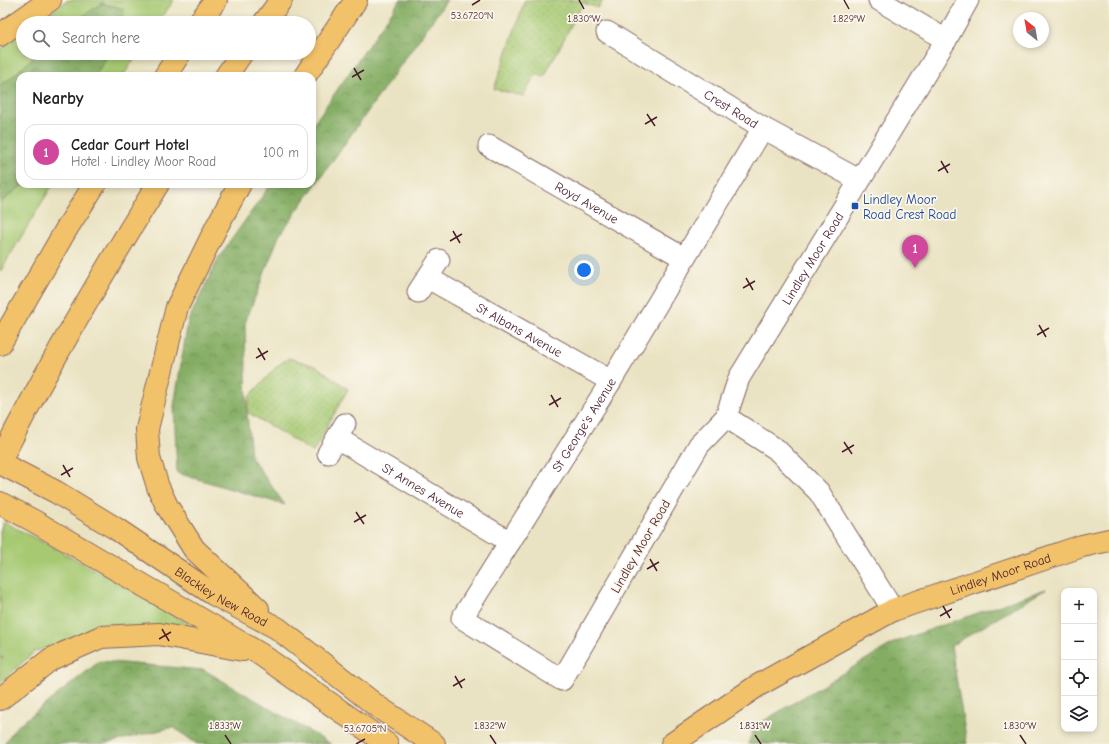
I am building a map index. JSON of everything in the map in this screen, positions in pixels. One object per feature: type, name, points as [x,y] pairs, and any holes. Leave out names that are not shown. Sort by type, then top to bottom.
[{"type":"main road","points":[[27,16],[50,0]]},
{"type":"main road","points":[[204,16],[216,0]]},
{"type":"main road","points":[[269,16],[281,0]]},
{"type":"main road","points":[[316,60],[356,0]]},
{"type":"main road","points":[[0,35],[16,24]]},
{"type":"main road","points":[[168,72],[175,60]]},
{"type":"main road","points":[[229,72],[237,60]]},
{"type":"main road","points":[[308,72],[316,60]]},
{"type":"main road","points":[[0,344],[67,228],[92,188]]},
{"type":"main road","points":[[0,462],[31,400],[107,266],[156,188]]},
{"type":"main road","points":[[238,188],[217,226],[177,307],[146,429],[149,458],[158,487],[167,506],[194,549],[277,628]]},
{"type":"main road","name":"Blackley New Road","points":[[0,462],[56,492],[115,528],[213,594],[277,628],[378,706],[434,744]]},
{"type":"main road","points":[[0,503],[34,521],[260,654],[387,744]]},
{"type":"main road","name":"Lindley Moor Road","points":[[672,744],[757,686],[893,610],[1082,546],[1109,540]]},
{"type":"main road","points":[[0,699],[51,660],[100,637],[159,634],[260,654]]},
{"type":"street","points":[[879,0],[946,40]]},
{"type":"street","name":"Lindley Moor Road","points":[[562,680],[698,445],[726,418],[739,378],[946,40],[968,0]]},
{"type":"street","name":"Crest Road","points":[[607,32],[763,128],[860,180]]},
{"type":"street","name":"St George's Avenue","points":[[562,680],[462,618],[610,381],[763,128]]},
{"type":"street","name":"Royd Avenue","points":[[489,146],[684,258]]},
{"type":"street","name":"St Albans Avenue","points":[[428,277],[610,381]]},
{"type":"street","points":[[726,418],[776,449],[819,492],[893,610]]},
{"type":"street","name":"St Annes Avenue","points":[[337,438],[510,542]]},
{"type":"green space","points":[[68,0],[174,0],[163,16],[124,16],[123,9],[102,3],[83,16],[46,16]]},
{"type":"green space","points":[[400,0],[447,0],[316,184],[316,120]]},
{"type":"green space","points":[[525,0],[603,0],[598,8],[583,3],[544,77],[536,74],[523,96],[494,89]]},
{"type":"green space","points":[[102,3],[123,9],[124,16],[83,16]]},
{"type":"green space","points":[[16,38],[16,60],[31,60],[7,81],[0,85],[0,50]]},
{"type":"green space","points":[[31,60],[105,60],[97,72],[17,72]]},
{"type":"green space","points":[[105,60],[133,60],[126,72],[97,72]]},
{"type":"green space","points":[[16,73],[16,188],[19,188],[0,203],[0,85]]},
{"type":"green space","points":[[19,188],[51,188],[0,272],[0,203]]},
{"type":"green space","points":[[268,188],[313,188],[279,236],[245,323],[247,412],[251,457],[285,505],[177,473],[174,406],[188,321],[219,257]]},
{"type":"green space","points":[[289,358],[316,366],[348,389],[313,452],[247,412],[249,397],[277,366]]},
{"type":"green space","points":[[4,522],[113,579],[190,625],[192,629],[88,632],[34,652],[0,683],[0,661],[4,657],[0,659],[0,530]]},
{"type":"green space","points":[[1046,589],[951,646],[967,744],[748,744],[755,726],[895,642]]},
{"type":"green space","points":[[100,661],[204,670],[331,744],[197,744],[173,727],[104,744],[4,744],[15,728]]},
{"type":"place","name":"Lindley Moor Road Crest Road","points":[[855,206]]},
{"type":"place","name":"Cedar Court Hotel","points":[[915,268]]}]
